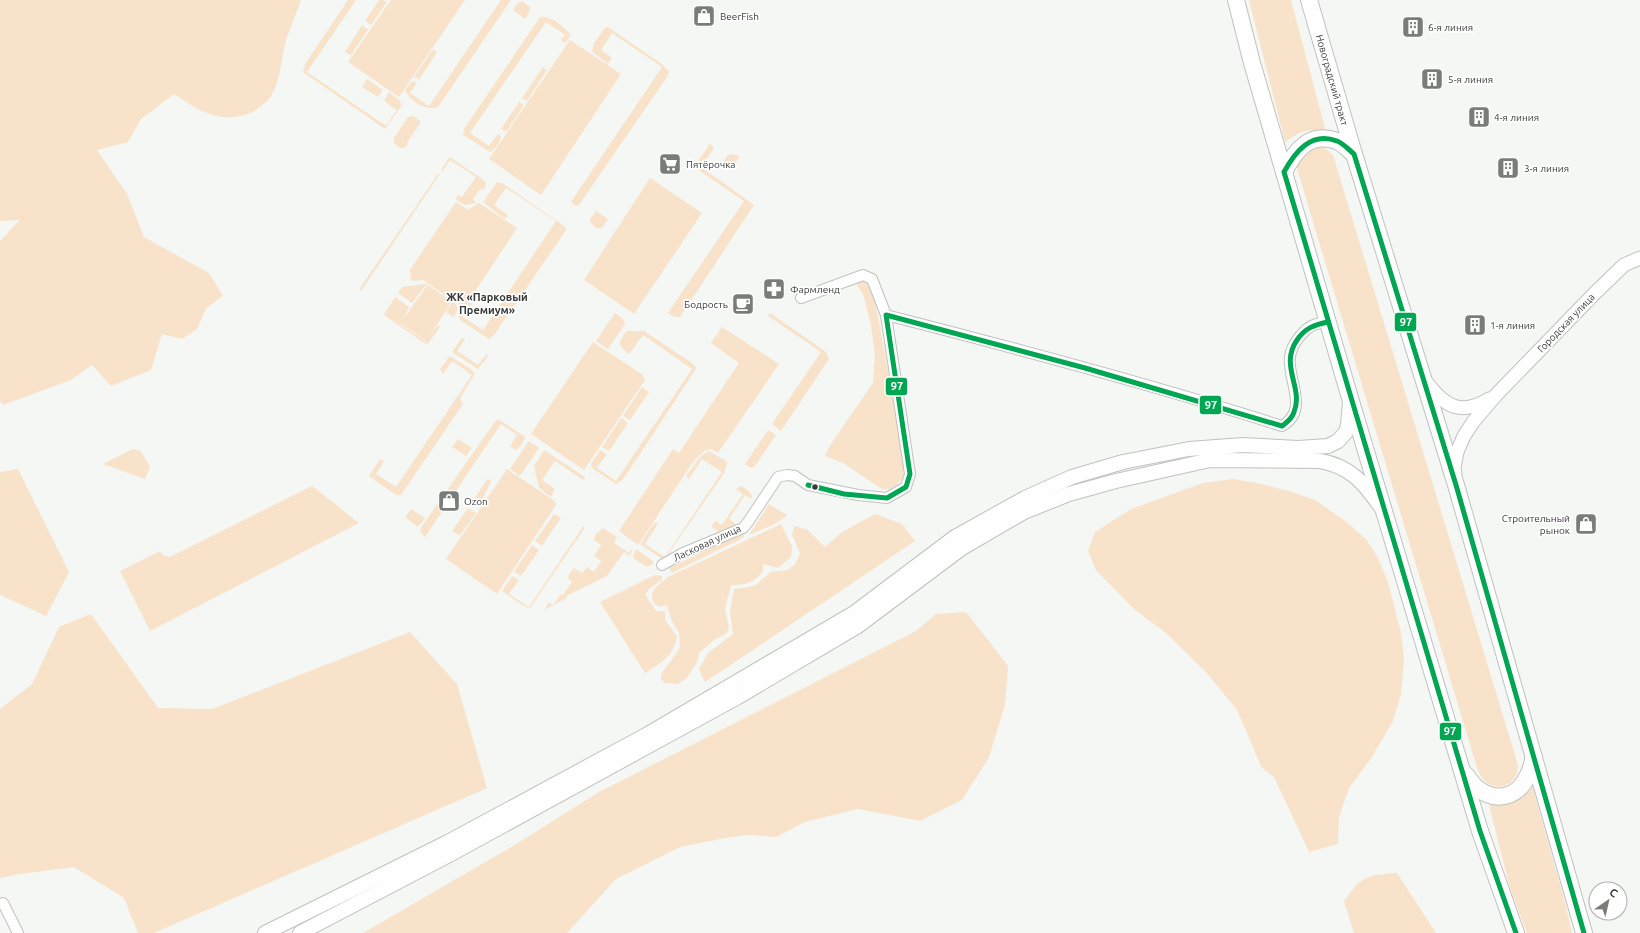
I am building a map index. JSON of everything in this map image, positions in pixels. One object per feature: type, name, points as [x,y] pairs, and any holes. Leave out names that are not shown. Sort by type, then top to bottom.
[{"type":"main road","points":[[1236,0],[1252,63],[1384,513],[1480,831],[1516,933]]},
{"type":"main road","name":"Новоградский тракт","points":[[1309,0],[1354,154],[1456,485],[1584,933]]},
{"type":"main road","points":[[1284,172],[1292,156],[1304,144],[1319,138],[1337,142],[1354,154]]},
{"type":"main road","points":[[265,933],[448,842],[648,734],[854,613],[955,538],[1025,498],[1072,477],[1123,462],[1190,449],[1243,445],[1298,448],[1328,446],[1338,441],[1346,432],[1350,398]]},
{"type":"main road","points":[[300,933],[451,854],[738,697],[858,626],[962,548],[1024,512],[1069,494],[1116,481],[1210,460],[1320,461],[1333,464],[1358,478],[1366,486],[1384,513]]},
{"type":"main road","points":[[1462,770],[1476,788],[1491,796],[1505,797],[1518,789],[1528,776],[1534,758]]},
{"type":"street","name":"Городская улица","points":[[1496,395],[1624,265],[1640,258]]},
{"type":"street","name":"Ласковая улица","points":[[662,565],[683,553],[743,528],[778,477],[787,475],[795,476],[808,485],[844,494],[887,498],[906,487],[910,474],[886,315],[872,279],[862,276],[801,298]]},
{"type":"street","points":[[886,315],[996,343],[1229,409],[1282,426],[1290,421],[1294,414],[1295,390],[1290,357],[1294,346],[1300,336],[1308,328],[1315,324],[1328,322]]},
{"type":"street","points":[[1424,380],[1436,395],[1451,406],[1464,409],[1479,406],[1496,395]]},
{"type":"street","points":[[1456,485],[1454,468],[1457,452],[1464,436],[1473,422],[1496,395]]},
{"type":"street","points":[[3,903],[18,933]]},
{"type":"shaded area","points":[[0,0],[301,0],[286,40],[277,83],[271,96],[264,104],[250,113],[239,116],[219,116],[201,110],[174,94],[141,119],[128,142],[97,150],[127,194],[144,237],[209,273],[223,296],[206,308],[197,329],[182,339],[162,334],[151,370],[111,386],[92,365],[71,380],[3,405],[0,401],[0,241],[20,220],[0,221]]},
{"type":"shaded area","points":[[348,0],[356,0],[307,72],[386,126],[397,110],[384,101],[389,92],[399,100],[402,105],[385,129],[303,72],[305,64]]},
{"type":"shaded area","points":[[379,0],[387,2],[371,25],[365,21]]},
{"type":"shaded area","points":[[391,0],[465,0],[399,97],[348,62]]},
{"type":"shaded area","points":[[501,0],[511,0],[438,107],[424,107],[415,102],[405,91],[411,82],[414,81],[417,83],[410,93],[429,106]]},
{"type":"shaded area","points":[[1249,0],[1291,0],[1326,132],[1313,130],[1304,131],[1285,142]]},
{"type":"shaded area","points":[[522,1],[530,7],[525,19],[513,10],[518,3]]},
{"type":"shaded area","points":[[540,17],[553,20],[561,25],[571,35],[565,43],[561,40],[565,35],[546,22],[470,133],[489,146],[498,134],[501,136],[497,145],[490,152],[463,135],[464,129]]},
{"type":"shaded area","points":[[362,25],[368,30],[351,55],[345,52]]},
{"type":"shaded area","points":[[608,27],[663,65],[669,72],[579,205],[576,206],[571,202],[662,67],[612,33],[601,50],[612,58],[608,64],[592,51],[594,43],[605,28]]},
{"type":"shaded area","points":[[570,40],[621,74],[541,195],[489,159]]},
{"type":"shaded area","points":[[433,49],[437,52],[419,80],[414,77]]},
{"type":"shaded area","points":[[543,67],[547,70],[527,101],[522,98]]},
{"type":"shaded area","points":[[367,79],[383,90],[378,97],[362,87]]},
{"type":"shaded area","points":[[519,102],[524,105],[506,132],[501,129]]},
{"type":"shaded area","points":[[413,116],[420,121],[420,126],[419,125],[406,146],[403,148],[398,147],[394,143],[394,138],[408,117]]},
{"type":"shaded area","points":[[710,144],[714,148],[701,167],[754,205],[680,317],[675,317],[668,313],[744,201],[694,167]]},
{"type":"shaded area","points":[[1312,146],[1325,148],[1333,155],[1518,765],[1515,777],[1511,782],[1500,787],[1488,784],[1482,778],[1477,768],[1296,165]]},
{"type":"shaded area","points":[[732,154],[740,156],[730,171],[721,164],[728,155]]},
{"type":"shaded area","points":[[450,157],[485,181],[486,184],[484,190],[480,189],[473,199],[476,203],[465,205],[456,200],[458,195],[462,197],[476,177],[450,160],[442,172],[442,168]]},
{"type":"shaded area","points":[[438,174],[440,174],[361,291],[360,288]]},
{"type":"shaded area","points":[[650,178],[702,213],[634,314],[584,280]]},
{"type":"shaded area","points":[[497,182],[502,183],[563,225],[567,229],[494,335],[489,339],[460,320],[459,316],[469,302],[472,304],[463,317],[483,330],[556,221],[506,188],[494,205],[508,215],[505,219],[483,202]]},
{"type":"shaded area","points":[[456,202],[468,210],[479,203],[517,228],[464,308],[423,280],[412,281],[410,279],[411,272],[409,271]]},
{"type":"shaded area","points":[[596,211],[608,219],[602,228],[596,228],[590,222],[590,219]]},
{"type":"shaded area","points":[[862,280],[870,285],[873,291],[904,458],[903,477],[896,486],[885,490],[843,463],[825,456],[829,447],[873,383],[875,354],[871,326],[864,297],[856,283]]},
{"type":"shaded area","points":[[426,284],[455,303],[458,309],[454,317],[446,312],[452,303],[436,293],[451,303],[426,341],[400,323],[427,286],[425,286],[412,303],[398,293],[402,287]]},
{"type":"shaded area","points":[[395,297],[409,307],[400,324],[425,341],[438,325],[440,327],[428,344],[424,343],[384,315]]},
{"type":"shaded area","points":[[615,313],[623,319],[625,324],[608,349],[596,341]]},
{"type":"shaded area","points":[[770,313],[826,352],[829,359],[781,431],[772,424],[821,352],[768,316]]},
{"type":"shaded area","points":[[722,327],[779,364],[718,453],[711,449],[704,451],[693,462],[638,545],[619,531],[673,449],[679,453],[739,363],[711,343]]},
{"type":"shaded area","points":[[628,331],[644,331],[692,363],[696,368],[626,475],[616,484],[592,468],[591,464],[600,450],[607,454],[597,468],[616,481],[692,369],[643,335],[629,354],[621,347],[620,341]]},
{"type":"shaded area","points":[[463,338],[465,339],[457,351],[478,365],[487,354],[488,356],[478,369],[452,352]]},
{"type":"shaded area","points":[[593,342],[643,375],[645,380],[584,470],[531,434]]},
{"type":"shaded area","points":[[450,356],[472,370],[475,374],[460,398],[463,404],[401,495],[396,495],[369,476],[380,459],[384,461],[376,474],[396,487],[472,375],[452,361],[443,374],[440,369]]},
{"type":"shaded area","points":[[642,387],[649,392],[630,420],[623,416]]},
{"type":"shaded area","points":[[621,418],[628,423],[609,451],[602,447]]},
{"type":"shaded area","points":[[498,419],[524,436],[525,439],[516,450],[510,446],[517,435],[501,424],[425,537],[421,533],[420,529]]},
{"type":"shaded area","points":[[768,430],[776,435],[755,466],[751,468],[745,464]]},
{"type":"shaded area","points":[[458,439],[472,448],[466,456],[452,447]]},
{"type":"shaded area","points":[[529,441],[539,448],[520,476],[510,469]]},
{"type":"shaded area","points":[[133,449],[141,451],[150,467],[145,479],[103,464]]},
{"type":"shaded area","points":[[544,450],[585,477],[583,480],[555,461],[542,480],[555,489],[551,497],[539,488],[534,466]]},
{"type":"shaded area","points":[[709,451],[727,462],[725,472],[664,560],[640,544],[654,523],[657,523],[658,524],[645,544],[665,557],[722,472],[702,459],[689,479],[686,476],[701,456]]},
{"type":"shaded area","points":[[18,469],[69,572],[46,616],[0,595],[0,472]]},
{"type":"shaded area","points":[[507,469],[555,501],[556,505],[497,594],[446,559]]},
{"type":"shaded area","points":[[488,478],[491,482],[480,504],[477,505],[472,502]]},
{"type":"shaded area","points":[[1233,479],[1262,484],[1315,500],[1344,520],[1366,539],[1378,558],[1388,582],[1401,633],[1404,658],[1401,694],[1393,721],[1372,757],[1349,788],[1339,817],[1338,844],[1309,852],[1274,777],[1262,768],[1237,710],[1206,672],[1166,633],[1135,610],[1096,570],[1088,551],[1095,532],[1131,509],[1203,483]]},
{"type":"shaded area","points":[[312,486],[359,523],[150,631],[120,571],[160,551],[163,555],[170,557]]},
{"type":"shaded area","points":[[741,486],[749,491],[752,496],[751,499],[745,495],[729,519],[736,524],[721,533],[712,527],[714,522],[716,521],[722,525],[743,494],[736,489]]},
{"type":"shaded area","points":[[769,504],[787,515],[774,524],[749,535]]},
{"type":"shaded area","points":[[468,508],[476,513],[459,535],[452,531]]},
{"type":"shaded area","points":[[411,509],[425,518],[418,527],[405,517]]},
{"type":"shaded area","points":[[554,514],[561,518],[542,546],[535,541]]},
{"type":"shaded area","points":[[875,514],[902,524],[915,541],[705,682],[699,669],[708,653],[733,634],[730,612],[734,589],[756,585],[771,572],[788,570],[795,564],[800,554],[792,534],[795,526],[808,530],[825,547],[842,532]]},
{"type":"shaded area","points":[[781,524],[792,546],[791,557],[778,568],[763,564],[763,572],[756,579],[741,585],[731,585],[725,609],[729,627],[727,633],[714,640],[699,653],[697,662],[686,679],[677,684],[665,683],[661,679],[661,674],[680,648],[679,633],[671,619],[667,605],[660,607],[654,603],[652,595],[655,588],[668,577]]},
{"type":"shaded area","points":[[584,525],[584,529],[530,608],[522,605],[502,591],[512,576],[519,580],[509,594],[529,607]]},
{"type":"shaded area","points":[[603,528],[617,537],[614,543],[629,553],[633,547],[630,556],[624,552],[607,576],[568,595],[566,597],[567,598],[544,610],[549,602],[553,605],[561,594],[563,595],[572,582],[568,578],[569,574],[574,568],[582,573],[587,567],[594,572],[601,561],[594,556],[601,545],[594,540],[595,535]]},
{"type":"shaded area","points":[[745,532],[743,538],[672,573],[669,568]]},
{"type":"shaded area","points":[[532,545],[539,550],[521,576],[514,572]]},
{"type":"shaded area","points":[[636,549],[653,561],[653,564],[647,567],[633,558]]},
{"type":"shaded area","points":[[655,575],[662,576],[662,580],[650,588],[645,594],[656,611],[665,611],[665,620],[677,636],[676,643],[670,654],[645,673],[600,602]]},
{"type":"shaded area","points":[[966,612],[1008,666],[1005,705],[989,757],[962,800],[920,821],[858,809],[805,822],[776,837],[749,835],[680,847],[616,879],[567,933],[363,933],[513,846],[599,792],[916,631],[936,614]]},
{"type":"shaded area","points":[[91,614],[158,708],[212,709],[410,632],[457,684],[487,788],[154,933],[138,933],[124,898],[74,867],[0,878],[0,709],[32,684],[59,627]]},
{"type":"shaded area","points":[[1532,785],[1566,906],[1572,933],[1527,933],[1510,888],[1489,805],[1509,803],[1521,796]]},
{"type":"shaded area","points":[[1397,873],[1436,933],[1354,933],[1344,901],[1356,886],[1366,878]]},
{"type":"transit line","name":"97","points":[[1516,933],[1480,831],[1284,172],[1293,157],[1305,145],[1319,139],[1337,141],[1354,154],[1456,485],[1584,933]]},
{"type":"transit line","name":"97","points":[[808,485],[844,494],[887,498],[906,487],[910,474],[886,315],[1085,368],[1282,426],[1292,417],[1296,403],[1296,394],[1290,359],[1292,350],[1297,340],[1307,330],[1314,326],[1328,322]]},
{"type":"place","name":"BeerFish","points":[[704,16]]},
{"type":"place","name":"6-я линия","points":[[1413,27]]},
{"type":"place","name":"5-я линия","points":[[1432,79]]},
{"type":"place","name":"4-я линия","points":[[1479,117]]},
{"type":"place","name":"Пятёрочка","points":[[670,164]]},
{"type":"place","name":"3-я линия","points":[[1508,168]]},
{"type":"place","name":"Фармленд","points":[[774,289]]},
{"type":"place","name":"Бодрость","points":[[743,304]]},
{"type":"place","name":"1-я линия","points":[[1475,325]]},
{"type":"place","name":"Ozon","points":[[449,501]]},
{"type":"place","name":"Строительный рынок","points":[[1586,524]]},
{"type":"district","name":"ЖК «Парковый Премиум»","points":[[487,303]]}]
